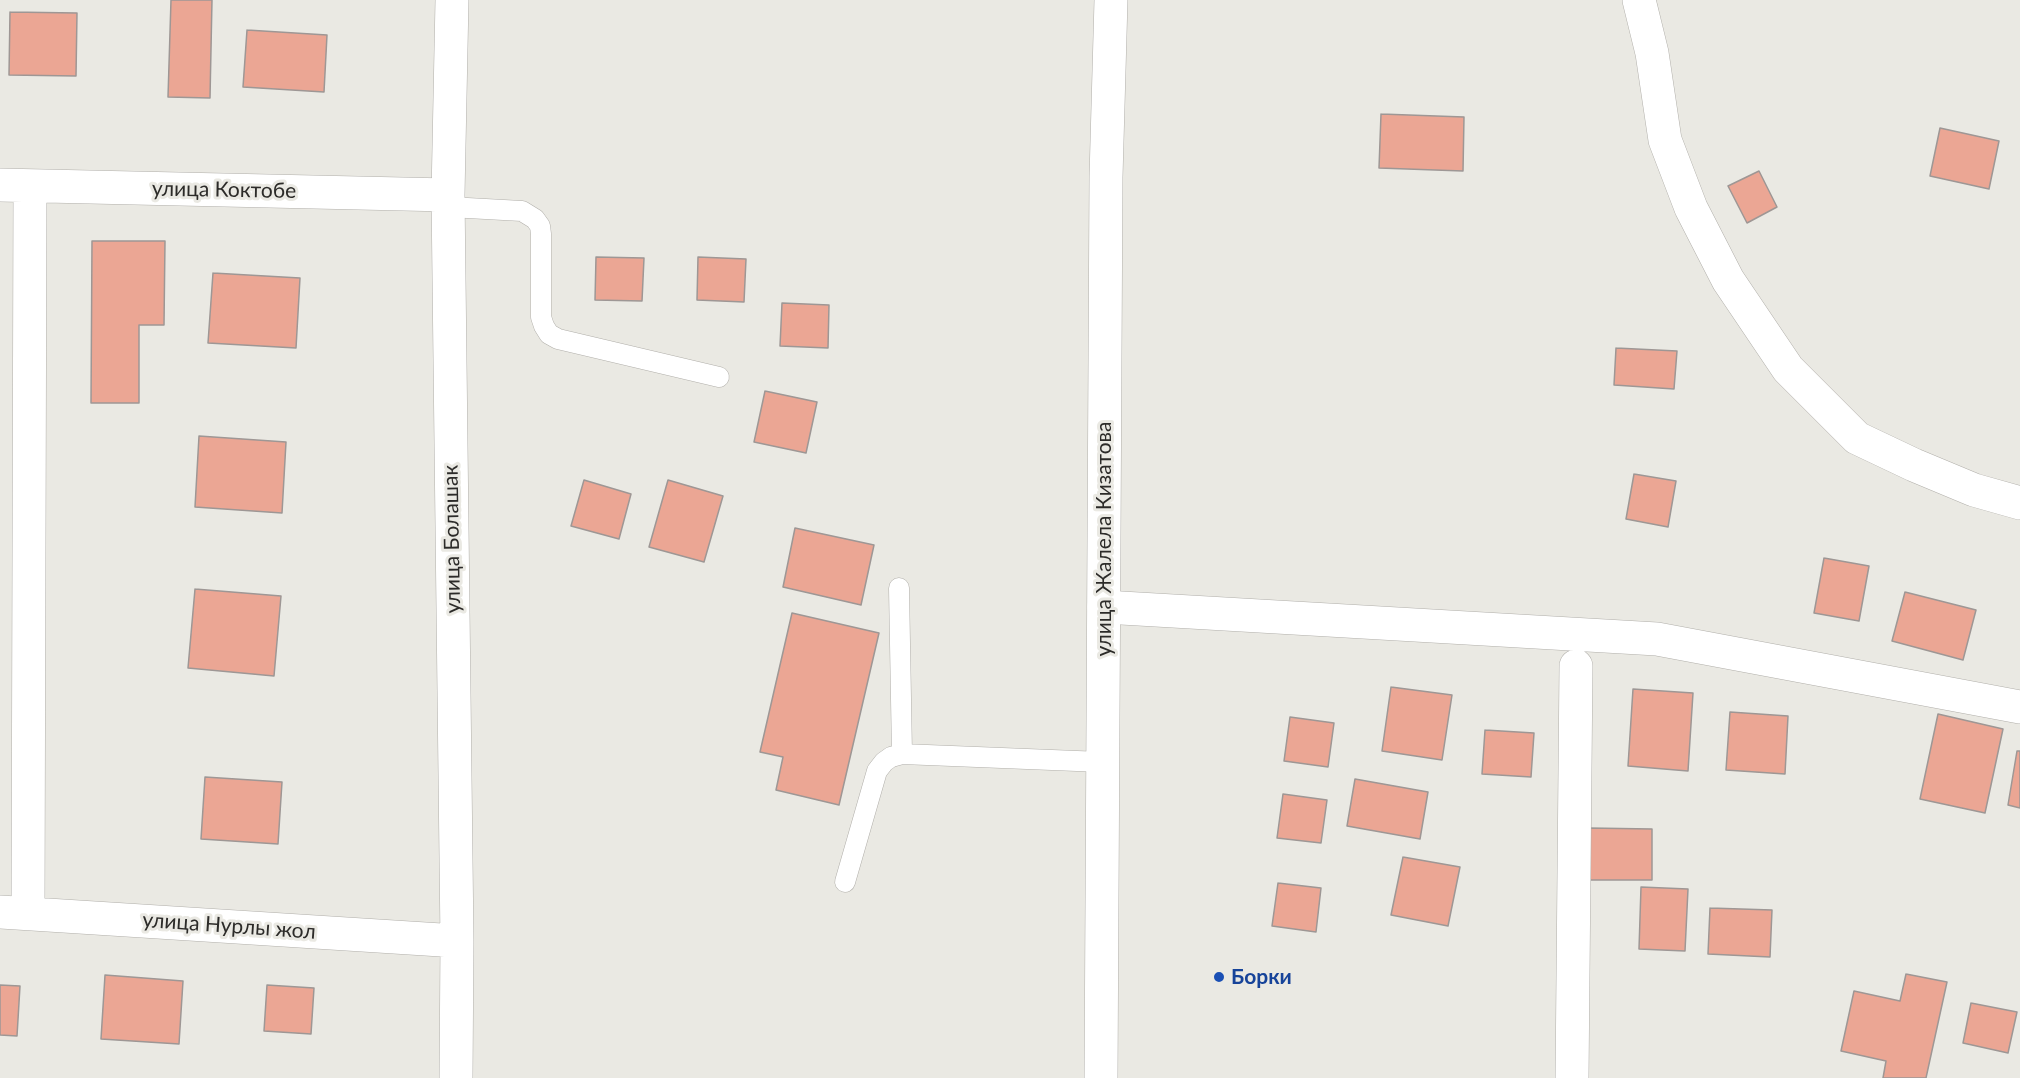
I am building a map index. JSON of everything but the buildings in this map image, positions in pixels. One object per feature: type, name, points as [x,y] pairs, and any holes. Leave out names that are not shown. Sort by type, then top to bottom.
[{"type":"street","name":"улица Болашак","points":[[452,0],[448,201],[457,941],[456,1078]]},
{"type":"street","name":"улица Жалела Кизатова","points":[[1101,1078],[1106,177],[1111,0]]},
{"type":"street","points":[[1639,0],[1652,53],[1665,140],[1691,208],[1728,280],[1788,369],[1857,438],[1974,490],[2020,503]]},
{"type":"street","name":"улица Коктобе","points":[[15,186],[448,201]]},
{"type":"street","points":[[14,913],[15,186]]},
{"type":"street","points":[[1104,607],[1657,639],[2020,707]]},
{"type":"street","points":[[1572,1078],[1576,666]]},
{"type":"street","name":"улица Нурлы жол","points":[[14,913],[457,941]]},
{"type":"lane","points":[[448,201],[522,211],[535,219],[540,226],[541,234],[541,317],[549,334],[558,339],[719,377]]},
{"type":"lane","points":[[899,588],[902,754]]},
{"type":"lane","points":[[845,882],[877,771],[891,757],[902,754],[1102,762]]},
{"type":"place","name":"Борки","points":[[1219,977]]}]
